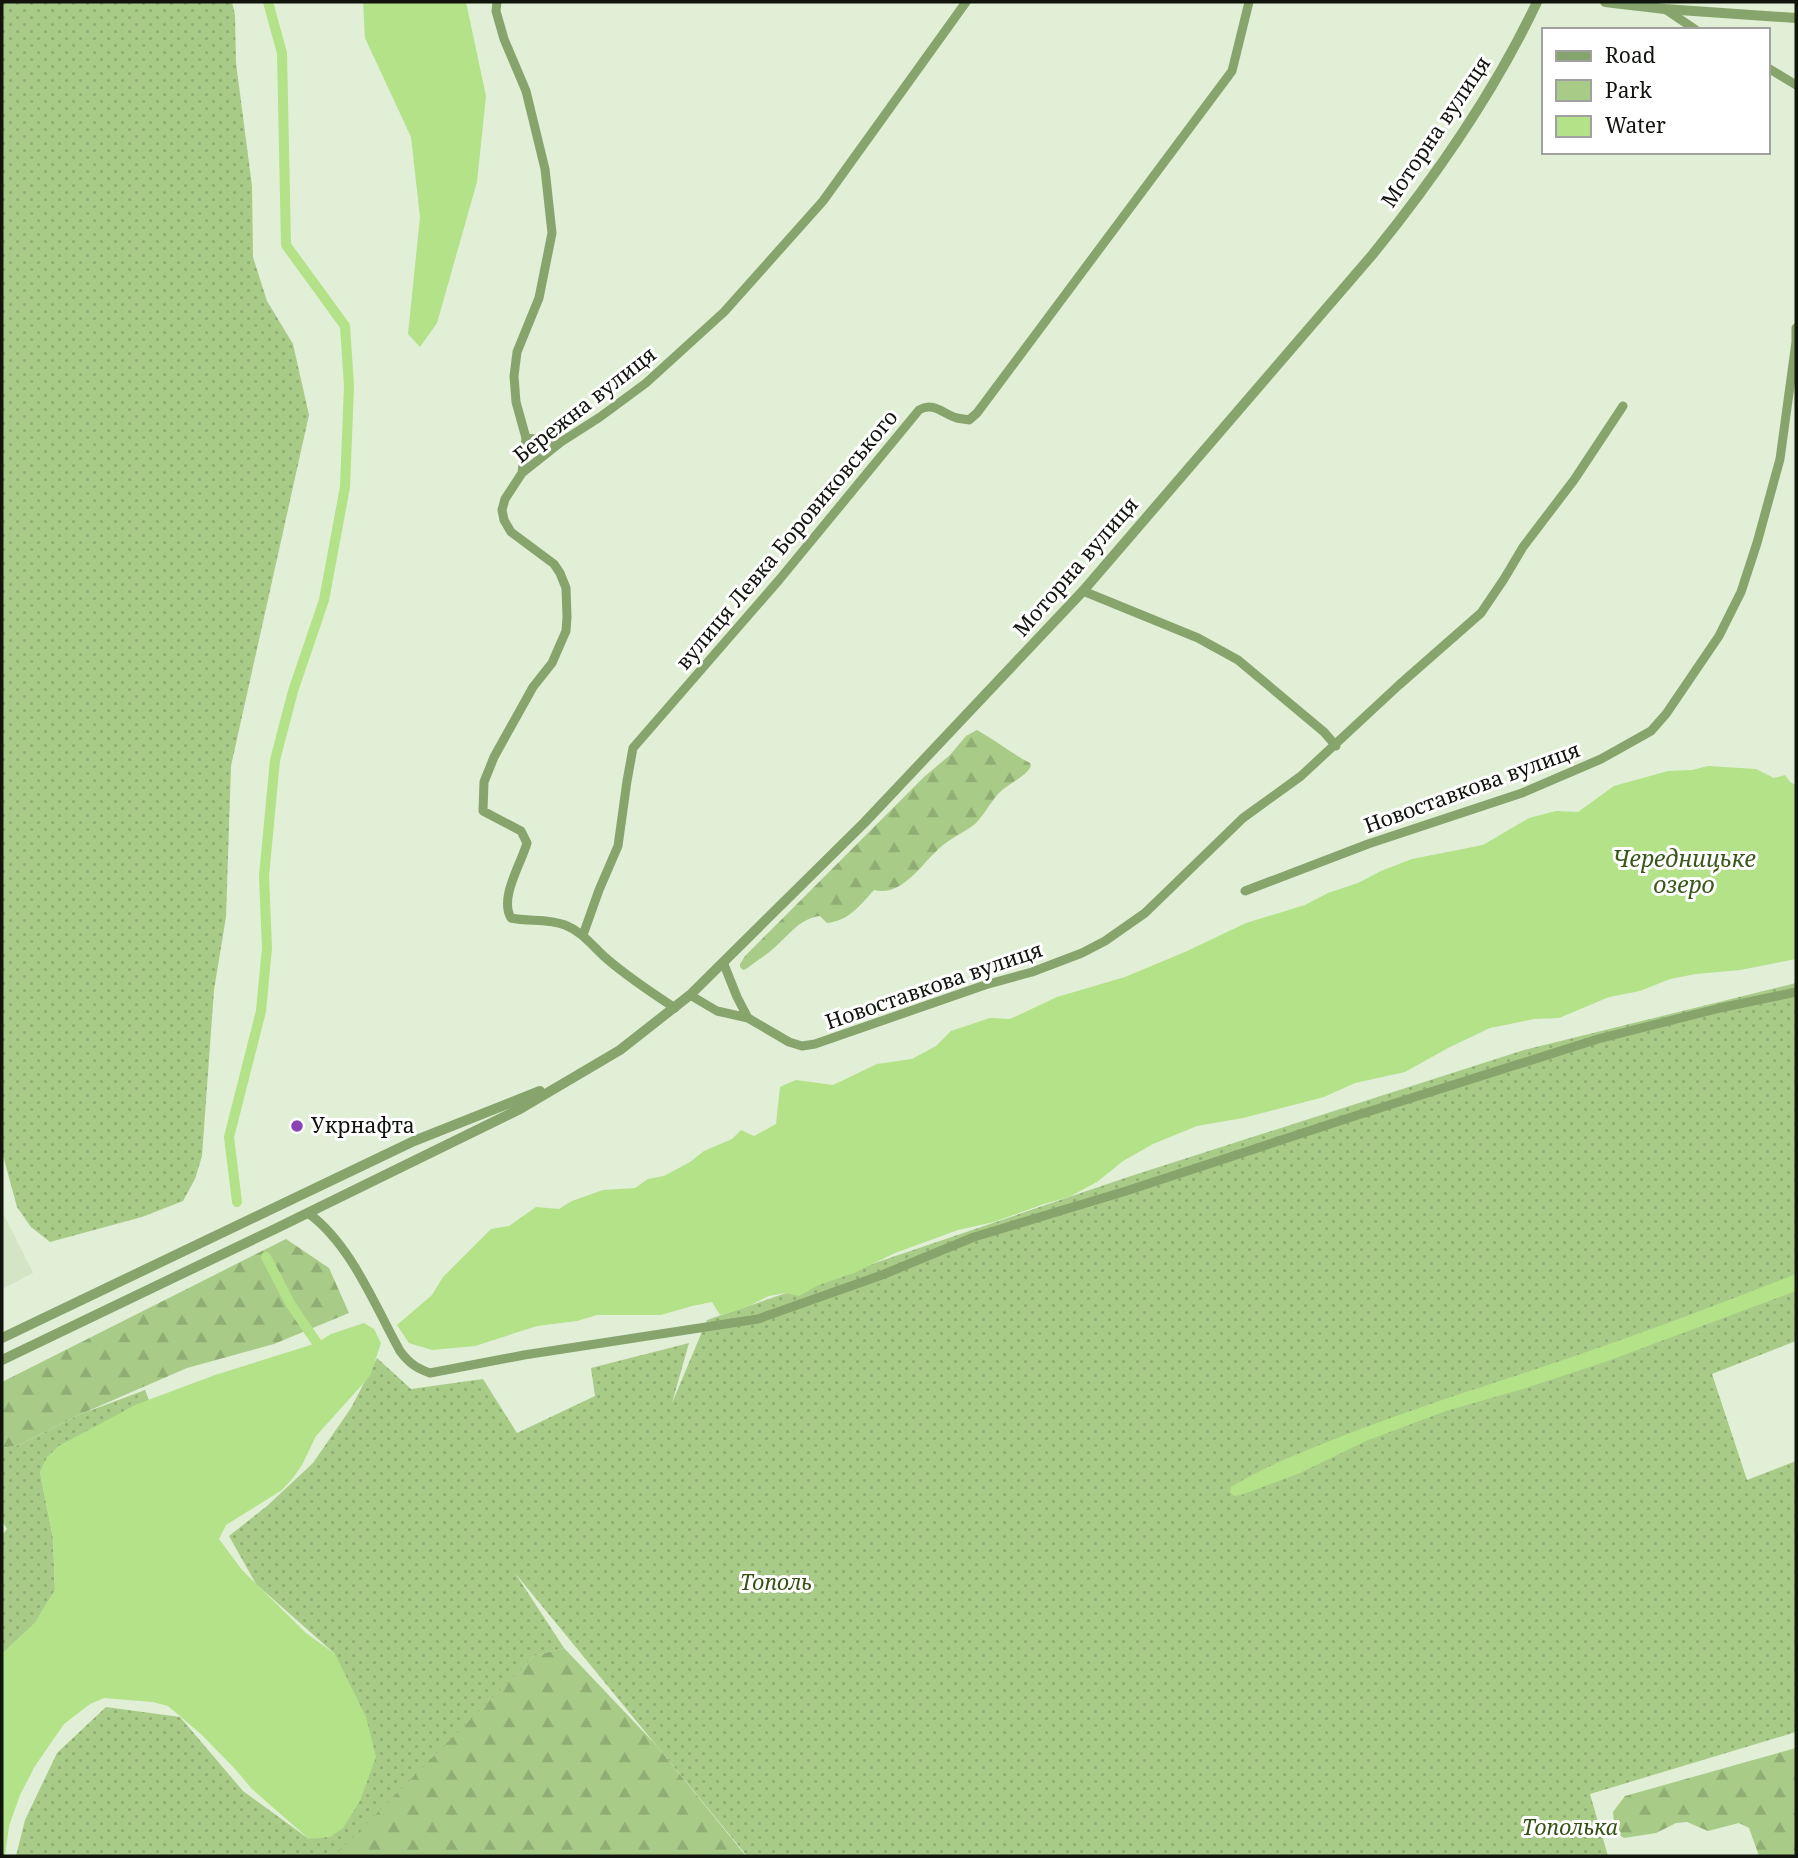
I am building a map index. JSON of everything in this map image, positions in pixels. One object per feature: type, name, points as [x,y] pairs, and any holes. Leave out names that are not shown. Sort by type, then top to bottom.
[{"type":"street","points":[[497,2],[496,11],[505,39],[526,90],[545,169],[552,233],[539,298],[517,352],[514,376],[516,402],[526,439],[522,473]]},
{"type":"street","name":"Бережна вулиця","points":[[675,1008],[608,960],[583,935],[568,926],[551,920],[525,921],[511,918],[507,913],[506,897],[527,843],[526,837],[522,831],[486,814],[482,808],[484,782],[494,757],[533,687],[552,663],[566,631],[568,617],[566,588],[560,573],[554,564],[511,531],[504,520],[502,510],[505,499],[522,473],[561,442],[646,383],[724,312],[823,201],[966,2]]},
{"type":"street","name":"вулиця Левка Боровиковського","points":[[583,935],[618,846],[633,748],[779,580],[919,410],[929,406],[956,418],[969,419],[977,413],[1232,71],[1250,2]]},
{"type":"street","name":"Моторна вулиця","points":[[562,1083],[620,1050],[690,995],[865,822],[1083,591],[1419,197],[1460,139],[1511,55],[1537,2]]},
{"type":"street","points":[[1605,2],[1796,18]]},
{"type":"street","points":[[1665,9],[1693,28]]},
{"type":"street","points":[[1770,69],[1796,85]]},
{"type":"street","name":"Новоставкова вулиця","points":[[1245,891],[1368,844],[1522,793],[1601,759],[1651,732],[1714,645],[1741,592],[1780,459],[1796,328]]},
{"type":"street","name":"Новоставкова вулиця","points":[[690,995],[717,1011],[747,1017],[789,1042],[802,1046],[816,1044],[985,985],[1032,972],[1105,941],[1145,913],[1243,818],[1301,776],[1336,746],[1399,685],[1481,613],[1523,547],[1574,480],[1623,406]]},
{"type":"street","points":[[526,439],[561,442]]},
{"type":"street","points":[[1083,591],[1198,638],[1238,660],[1324,732],[1336,746]]},
{"type":"street","points":[[723,962],[747,1017]]},
{"type":"street","points":[[309,1213],[346,1251],[409,1363],[429,1373],[524,1355],[758,1319],[882,1275],[974,1237],[1126,1191],[1374,1110],[1598,1040],[1720,1008],[1796,992]]},
{"type":"street","points":[[2,1360],[520,1109],[562,1083]]},
{"type":"street","points":[[2,1338],[414,1141],[562,1083]]},
{"type":"street","points":[[94,1294],[103,1311]]},
{"type":"shaded area","points":[[2,1211],[33,1273],[2,1289]]},
{"type":"green space","points":[[2,2],[232,2],[235,15],[236,63],[252,186],[253,257],[267,301],[293,344],[309,415],[231,766],[226,917],[214,990],[202,1156],[195,1179],[183,1201],[142,1217],[50,1242],[31,1227],[17,1207],[2,1152]]},
{"type":"green space","points":[[977,730],[1031,766],[998,794],[975,824],[943,845],[903,883],[894,889],[874,890],[854,911],[835,922],[827,923],[820,916],[806,920],[767,954],[743,970],[740,964],[745,956],[924,777],[950,755],[966,736]]},
{"type":"green space","points":[[1796,983],[1796,1341],[1712,1374],[1747,1480],[1796,1461],[1796,1732],[1590,1794],[1608,1856],[747,1856],[515,1573],[564,1648],[534,1656],[339,1856],[16,1856],[25,1820],[57,1753],[106,1707],[180,1717],[243,1791],[309,1839],[335,1654],[256,1584],[229,1536],[267,1506],[313,1463],[351,1408],[377,1358],[411,1389],[483,1379],[517,1433],[595,1396],[591,1368],[689,1343],[672,1403],[707,1320],[1131,1176],[1524,1050]]},
{"type":"green space","points":[[286,1239],[329,1268],[349,1313],[274,1344],[187,1368],[81,1414],[19,1445],[2,1448],[2,1382]]},
{"type":"green space","points":[[145,1390],[149,1400],[59,1446],[45,1462],[40,1472],[53,1538],[55,1590],[35,1623],[2,1654],[2,1535],[7,1529],[2,1521],[2,1448],[19,1445],[81,1414]]},
{"type":"green space","points":[[564,1648],[656,1745],[746,1856],[334,1856],[534,1656]]},
{"type":"green space","points":[[1796,1748],[1796,1856],[1759,1856],[1749,1828],[1739,1823],[1708,1831],[1687,1822],[1676,1823],[1656,1833],[1624,1838],[1615,1832],[1613,1812],[1625,1796]]},
{"type":"water","points":[[363,2],[466,2],[486,96],[477,182],[437,323],[420,347],[408,334],[420,217],[411,137],[365,38]]},
{"type":"water","name":"Чередницьке озеро","points":[[1708,766],[1756,769],[1774,778],[1785,775],[1796,785],[1796,959],[1670,979],[1640,991],[1609,997],[1559,1018],[1534,1019],[1490,1028],[1405,1072],[1355,1083],[1324,1097],[1243,1118],[1197,1126],[1153,1144],[1123,1161],[1097,1182],[1069,1197],[994,1222],[958,1230],[895,1253],[799,1296],[785,1293],[769,1296],[742,1309],[720,1315],[712,1302],[661,1315],[597,1315],[577,1321],[537,1326],[475,1346],[432,1350],[409,1343],[397,1325],[432,1295],[443,1277],[491,1229],[509,1226],[536,1207],[559,1209],[572,1201],[603,1190],[635,1188],[648,1179],[664,1176],[690,1162],[704,1151],[732,1139],[741,1130],[754,1136],[776,1124],[780,1087],[796,1080],[833,1085],[877,1064],[912,1059],[936,1046],[951,1031],[990,1018],[1010,1019],[1057,997],[1125,977],[1246,923],[1305,905],[1412,859],[1483,845],[1529,818],[1556,811],[1578,812],[1614,786],[1668,771]]},
{"type":"water","points":[[1796,1274],[1796,1291],[1605,1362],[1446,1411],[1366,1441],[1300,1473],[1241,1495],[1234,1496],[1230,1492],[1231,1487],[1262,1470],[1341,1436],[1619,1341]]},
{"type":"water","points":[[364,1323],[374,1329],[381,1343],[370,1376],[316,1436],[302,1465],[282,1490],[226,1525],[219,1539],[242,1570],[306,1633],[335,1654],[366,1717],[376,1757],[360,1801],[343,1828],[330,1837],[309,1839],[251,1788],[202,1735],[168,1706],[153,1702],[104,1698],[90,1704],[64,1724],[35,1766],[20,1795],[9,1826],[5,1856],[2,1856],[2,1654],[35,1623],[55,1590],[53,1538],[40,1472],[47,1457],[59,1446],[135,1405],[215,1375],[317,1343],[331,1334]]},
{"type":"waterway","points":[[237,1202],[229,1137],[261,1011],[267,948],[264,876],[275,760],[293,691],[324,600],[345,487],[349,386],[345,326],[286,245],[282,53],[268,2]]},
{"type":"waterway","points":[[266,1257],[291,1305],[317,1343]]},
{"type":"place","name":"Укрнафта","points":[[297,1126]]},
{"type":"park label","name":"Тополь","points":[[776,1583]]},
{"type":"park label","name":"Тополька","points":[[1570,1828]]}]
